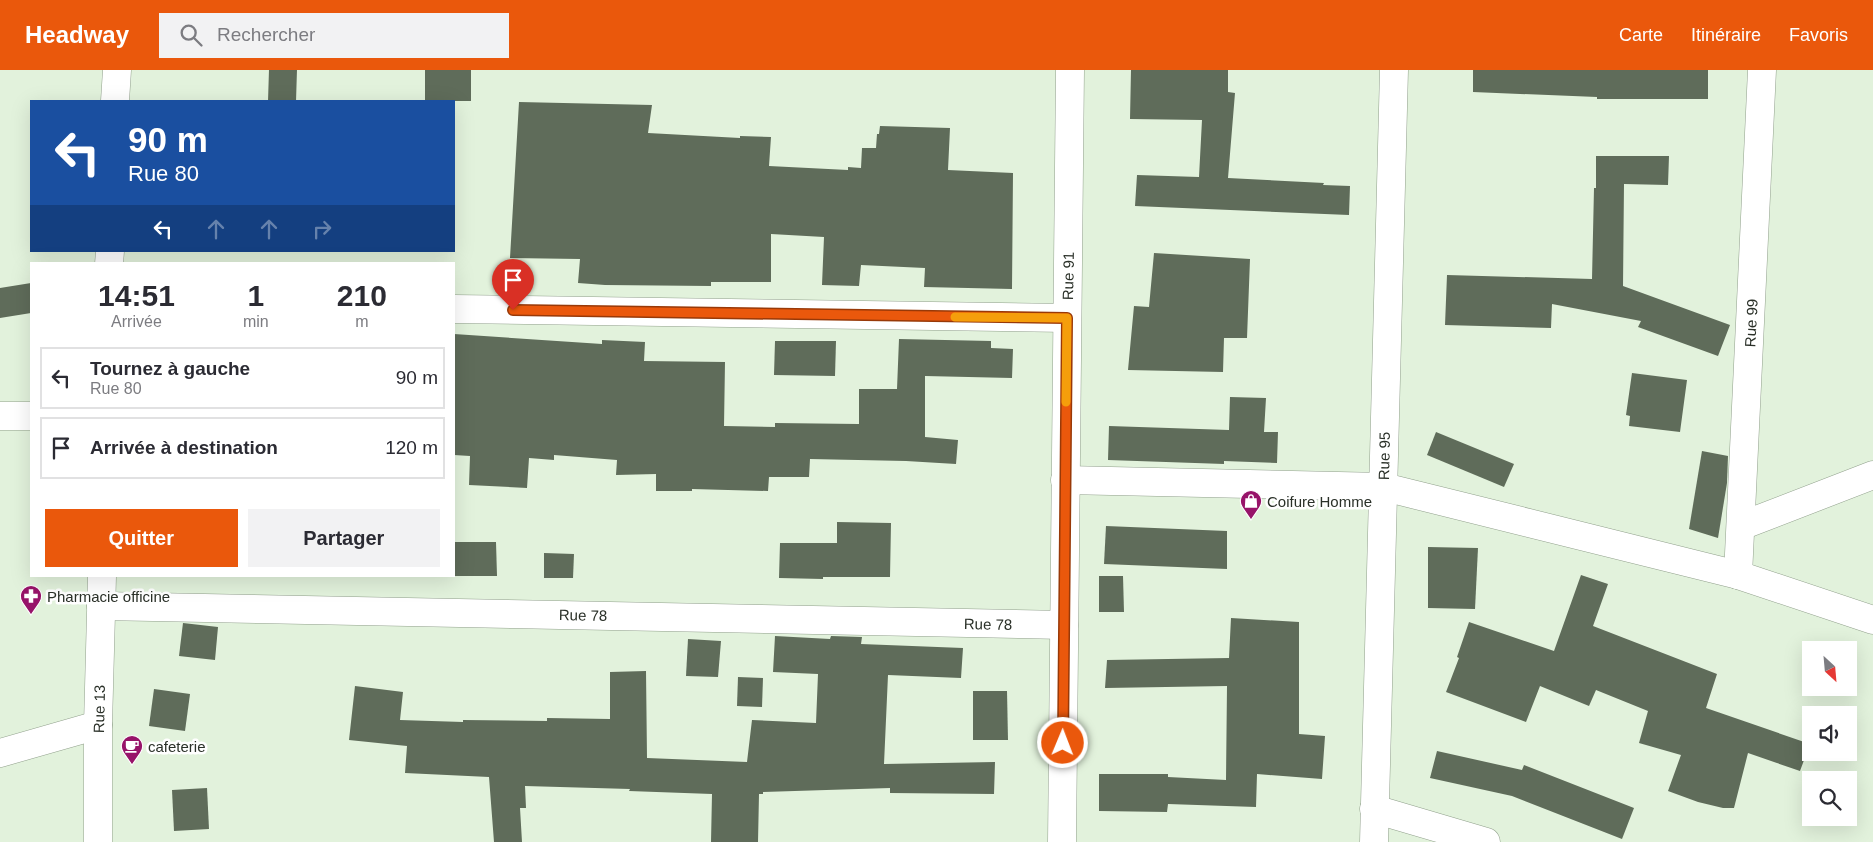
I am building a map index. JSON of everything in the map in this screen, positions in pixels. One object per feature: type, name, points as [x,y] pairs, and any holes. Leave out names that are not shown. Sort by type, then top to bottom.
[{"type":"street","points":[[115,100],[117,70]]},
{"type":"street","name":"Rue 91","points":[[1062,842],[1070,70]]},
{"type":"street","name":"Rue 95","points":[[1374,842],[1394,70]]},
{"type":"street","name":"Rue 99","points":[[1738,575],[1762,70]]},
{"type":"street","points":[[455,309],[1067,318]]},
{"type":"street","points":[[0,416],[30,416]]},
{"type":"street","points":[[1741,526],[1873,475]]},
{"type":"street","points":[[1065,480],[1384,487],[1738,575],[1873,620]]},
{"type":"street","name":"Rue 13","points":[[98,842],[98,724],[102,577]]},
{"type":"street","name":"Rue 78","points":[[102,606],[1064,625]]},
{"type":"street","points":[[0,753],[98,724]]},
{"type":"street","points":[[1374,808],[1486,842]]},
{"type":"building","points":[[269,70],[297,70],[296,100],[268,100]]},
{"type":"building","points":[[425,70],[471,70],[471,101],[425,100]]},
{"type":"building","points":[[1131,70],[1228,70],[1228,92],[1235,93],[1228,178],[1350,186],[1349,215],[1135,206],[1137,175],[1199,177],[1202,120],[1130,119]]},
{"type":"building","points":[[1473,70],[1708,70],[1708,99],[1597,99],[1597,97],[1473,92]]},
{"type":"building","points":[[519,102],[652,105],[648,133],[740,138],[740,136],[771,137],[769,166],[848,170],[848,167],[861,168],[862,148],[876,148],[877,134],[879,134],[880,126],[950,128],[948,170],[1013,173],[1012,289],[924,287],[925,268],[861,265],[859,286],[822,285],[824,237],[771,234],[771,282],[711,282],[711,286],[578,283],[580,259],[510,258]]},
{"type":"building","points":[[1596,156],[1669,156],[1668,185],[1624,184],[1623,286],[1730,325],[1718,356],[1638,327],[1641,321],[1552,304],[1551,328],[1445,325],[1447,275],[1592,279]]},
{"type":"building","points":[[1154,253],[1250,259],[1247,338],[1224,338],[1223,372],[1128,370],[1134,306],[1149,307]]},
{"type":"building","points":[[30,283],[30,313],[0,318],[0,288]]},
{"type":"building","points":[[455,334],[602,344],[602,340],[645,342],[644,361],[725,362],[724,426],[775,427],[775,423],[859,424],[859,389],[897,389],[899,339],[991,341],[991,348],[1013,349],[1012,378],[925,376],[925,437],[958,440],[956,464],[810,459],[809,477],[769,477],[768,491],[692,489],[692,491],[656,491],[656,474],[616,475],[617,460],[554,455],[554,460],[529,458],[527,488],[469,485],[470,456],[455,455]]},
{"type":"building","points":[[775,341],[836,341],[835,376],[774,375]]},
{"type":"building","points":[[1632,373],[1687,380],[1680,432],[1629,426],[1630,416],[1626,415]]},
{"type":"building","points":[[1230,397],[1266,398],[1264,432],[1278,432],[1277,463],[1224,461],[1224,464],[1108,460],[1109,426],[1229,430]]},
{"type":"building","points":[[1436,432],[1514,464],[1504,487],[1427,455]]},
{"type":"building","points":[[1702,451],[1728,456],[1727,483],[1718,538],[1689,529]]},
{"type":"building","points":[[837,522],[891,523],[890,577],[779,578],[780,543],[837,543]]},
{"type":"building","points":[[1106,526],[1227,531],[1227,569],[1104,564]]},
{"type":"building","points":[[455,542],[496,542],[497,576],[455,576]]},
{"type":"building","points":[[1428,547],[1478,548],[1475,609],[1428,608]]},
{"type":"building","points":[[544,553],[574,554],[573,578],[544,578]]},
{"type":"building","points":[[1581,575],[1608,584],[1593,626],[1717,674],[1706,708],[1802,741],[1802,761],[1804,761],[1800,771],[1748,753],[1734,808],[1723,808],[1698,802],[1668,791],[1681,755],[1639,743],[1648,711],[1596,690],[1589,706],[1540,686],[1526,722],[1446,692],[1459,658],[1457,657],[1469,622],[1554,651]]},
{"type":"building","points":[[1099,576],[1123,576],[1124,612],[1099,612]]},
{"type":"building","points":[[1231,618],[1299,622],[1299,734],[1325,736],[1322,779],[1257,774],[1256,807],[1168,804],[1167,812],[1099,811],[1099,774],[1168,774],[1168,777],[1226,780],[1227,686],[1105,688],[1107,660],[1229,658]]},
{"type":"building","points":[[183,623],[218,627],[215,660],[179,656]]},
{"type":"building","points":[[775,636],[830,639],[831,636],[862,637],[861,644],[963,648],[961,678],[888,675],[884,764],[995,762],[994,794],[890,793],[890,788],[763,792],[763,794],[759,794],[758,842],[711,842],[712,794],[525,786],[526,808],[520,808],[522,842],[494,842],[489,777],[405,773],[407,746],[349,740],[355,686],[403,692],[400,720],[463,722],[463,720],[547,721],[547,718],[610,719],[610,672],[646,671],[647,758],[747,762],[752,720],[816,723],[818,674],[773,672]]},
{"type":"building","points":[[688,639],[721,641],[718,677],[686,676]]},
{"type":"building","points":[[738,677],[763,678],[762,707],[737,706]]},
{"type":"building","points":[[154,689],[190,694],[185,731],[149,726]]},
{"type":"building","points":[[973,691],[1007,691],[1008,740],[973,740]]},
{"type":"building","points":[[1437,751],[1522,770],[1524,765],[1634,808],[1622,839],[1512,796],[1430,778]]},
{"type":"building","points":[[207,788],[209,829],[174,831],[172,790]]},
{"type":"slow traffic","points":[[955,317],[1067,318],[1066,402]]},
{"type":"place","name":"Coifure Homme","points":[[1251,520]]},
{"type":"place","name":"Pharmacie officine","points":[[31,615]]},
{"type":"place","name":"cafeterie","points":[[132,765]]},
{"type":"route","points":[[513,310],[1067,318],[1063,743]]}]
